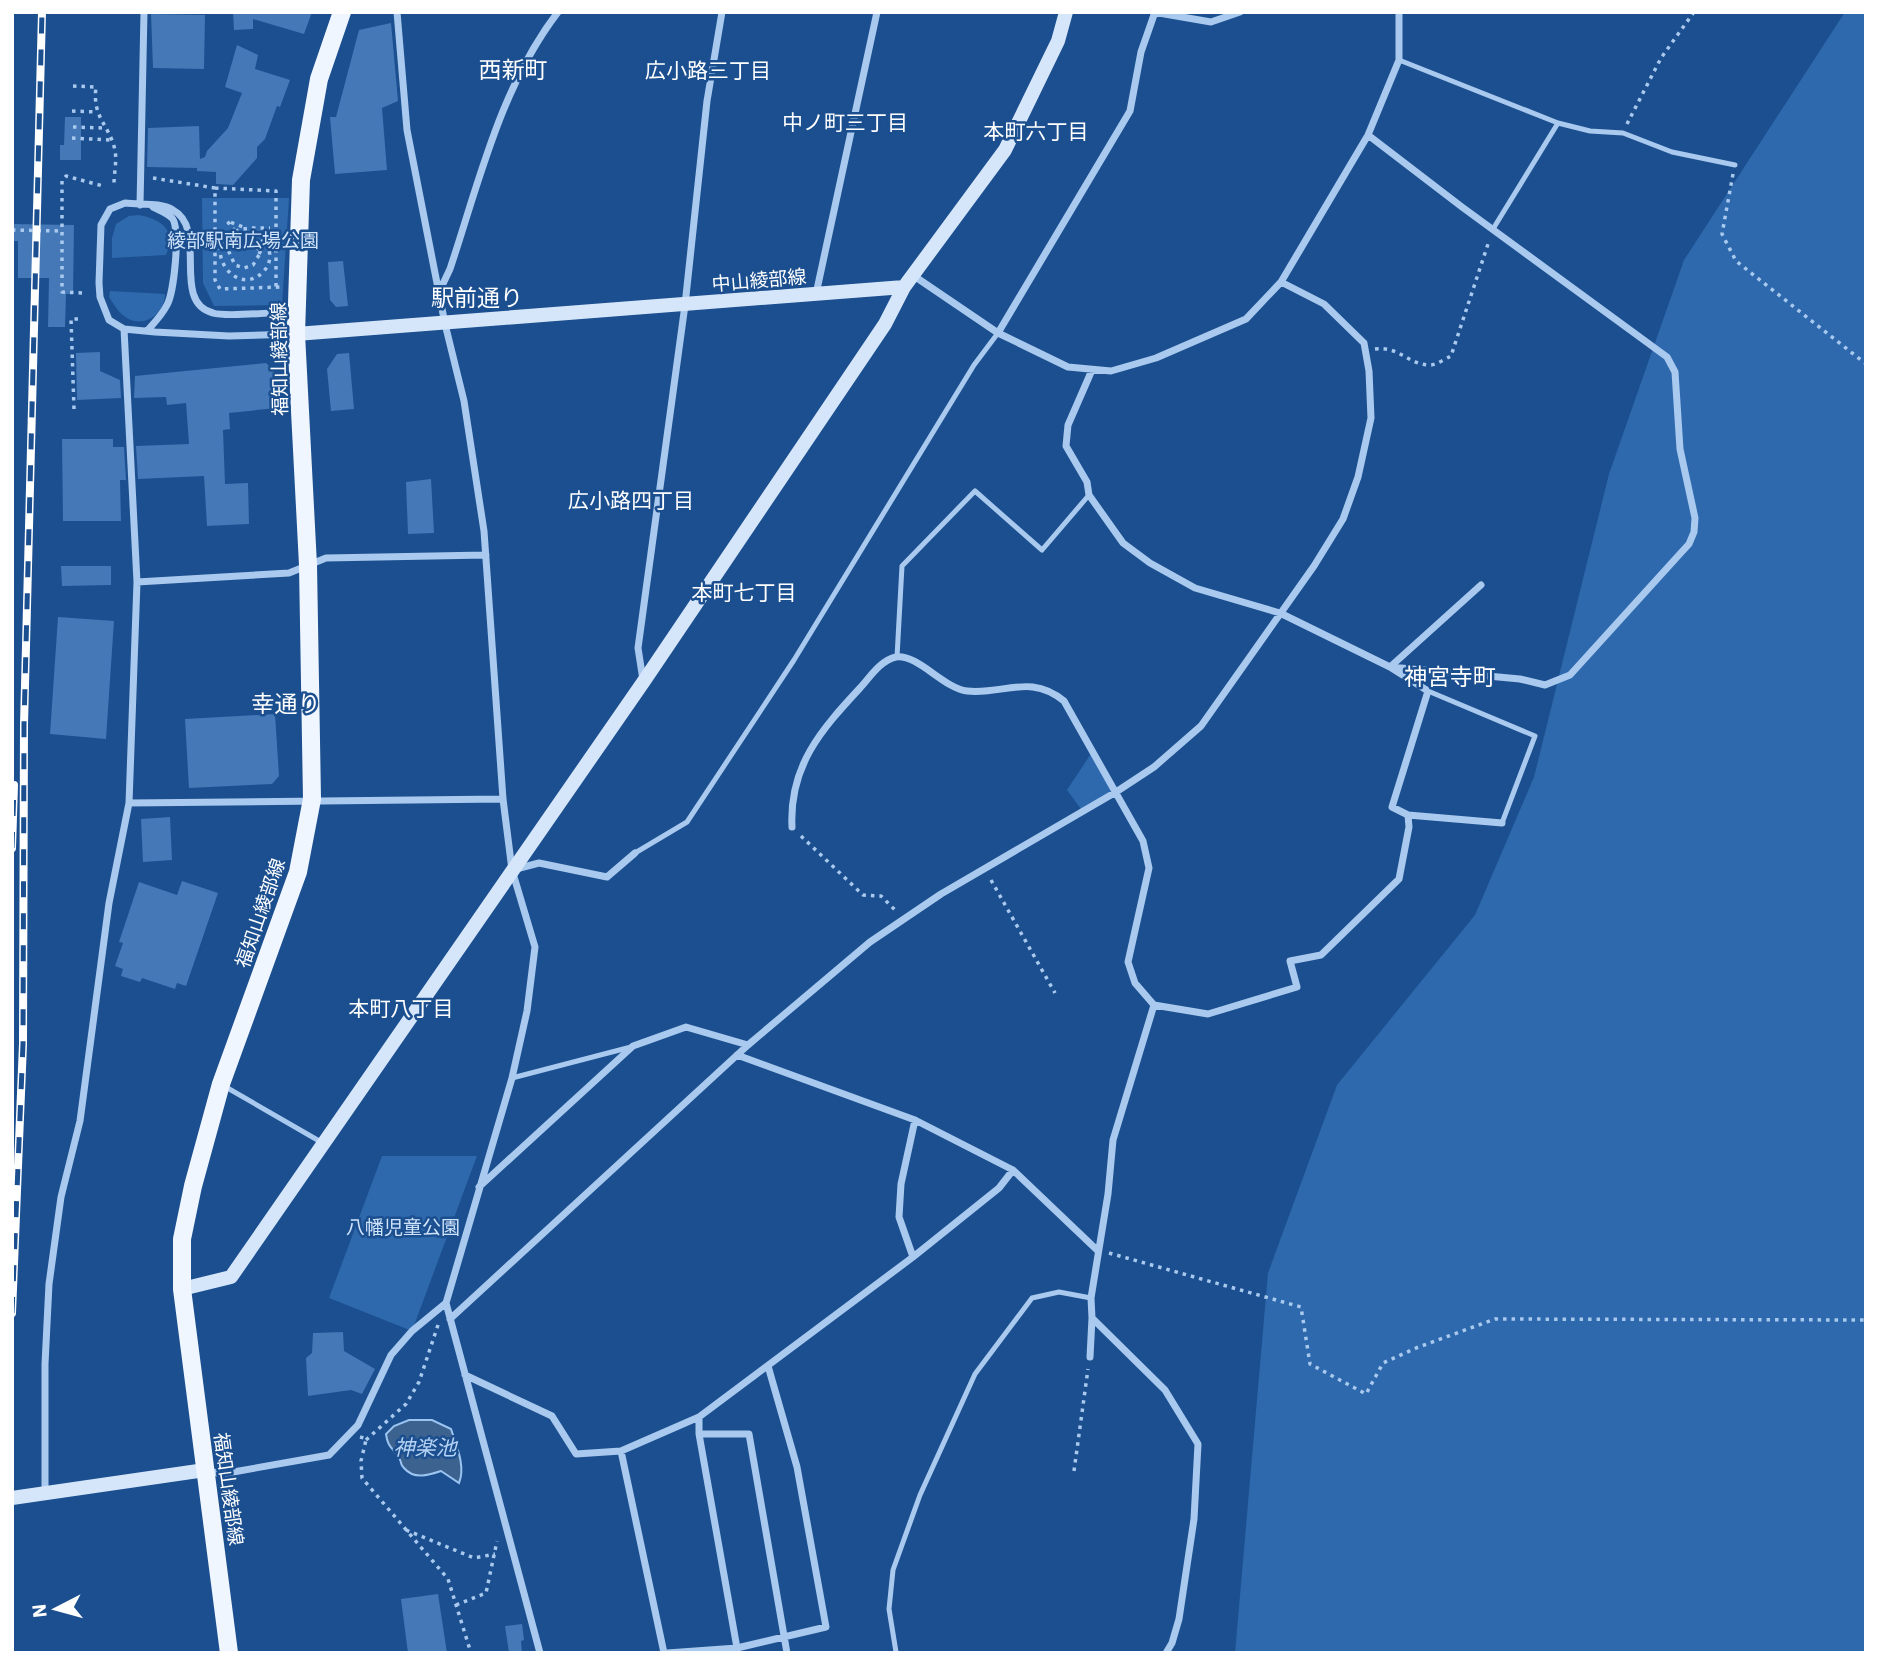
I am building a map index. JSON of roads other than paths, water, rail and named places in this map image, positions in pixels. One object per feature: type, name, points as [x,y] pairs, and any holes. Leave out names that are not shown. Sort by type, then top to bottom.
[{"type":"main road","name":"福知山綾部線","points":[[229,1653],[182,1289],[182,1239],[221,1084],[298,872],[312,799],[308,565],[296,334],[301,180],[319,79],[342,12]]},
{"type":"street","points":[[144,12],[141,176],[145,205]]},
{"type":"street","points":[[397,12],[407,130],[445,324],[464,401],[484,531],[503,799],[512,870],[535,947],[527,1011],[512,1078],[446,1303],[540,1653]]},
{"type":"street","points":[[439,290],[450,269],[504,106],[543,31],[558,12]]},
{"type":"street","points":[[643,681],[638,648],[685,306],[707,101],[722,12]]},
{"type":"street","points":[[816,295],[877,12]]},
{"type":"street","points":[[182,1289],[231,1278],[643,681],[885,324],[909,281],[1005,149],[1058,41],[1066,12]]},
{"type":"street","points":[[998,333],[1130,111],[1141,52],[1154,12],[1211,22],[1240,12]]},
{"type":"street","points":[[909,281],[998,333],[1068,367],[1092,370],[1111,371],[1156,358],[1246,319],[1281,282],[1368,135],[1399,60],[1399,12]]},
{"type":"street","points":[[1368,135],[1667,357],[1675,372],[1679,449],[1695,518],[1694,532],[1689,544],[1570,675],[1545,685],[1520,678],[1390,667]]},
{"type":"street","points":[[117,205],[145,205],[162,205],[172,209],[180,214],[190,231],[192,287],[199,304],[213,313],[284,312],[296,334],[229,336],[124,330],[109,320],[100,297],[101,225],[110,209],[117,205]]},
{"type":"street","points":[[145,205],[173,219],[176,226],[173,287],[168,303],[147,331]]},
{"type":"street","name":"中山綾部線","points":[[296,334],[816,295],[909,281]]},
{"type":"street","points":[[450,1319],[748,1045],[870,942],[985,869],[1116,792],[1154,767],[1201,726],[1314,566],[1343,519],[1358,477],[1371,418],[1369,371],[1364,343],[1324,304],[1281,282]]},
{"type":"street","points":[[45,1492],[45,1364],[50,1284],[61,1197],[80,1121],[109,903],[129,803],[137,582],[124,330]]},
{"type":"street","points":[[1092,370],[1068,425],[1066,446],[1087,482],[1089,495],[1124,543],[1150,563],[1195,588],[1280,614],[1390,667],[1428,691],[1392,807],[1408,815],[1502,823]]},
{"type":"street","points":[[137,582],[289,573],[326,558],[486,555]]},
{"type":"street","points":[[1390,667],[1481,585]]},
{"type":"street","points":[[792,827],[791,807],[802,766],[821,731],[883,663],[897,657],[913,661],[953,688],[969,691],[1021,686],[1051,690],[1064,701],[1143,841],[1149,868],[1128,961],[1135,983],[1154,1005],[1208,1014],[1297,987],[1290,961],[1321,955],[1399,879],[1409,827],[1408,815]]},
{"type":"street","points":[[129,803],[503,799]]},
{"type":"street","points":[[512,870],[540,863],[607,877],[635,853]]},
{"type":"street","points":[[1090,1357],[1093,1318],[1091,1298],[1108,1194],[1113,1140],[1154,1005]]},
{"type":"street","points":[[479,1187],[633,1046],[687,1027],[748,1045]]},
{"type":"street","points":[[737,1055],[915,1120],[1013,1170],[1097,1250]]},
{"type":"street","points":[[912,1257],[899,1217],[901,1184],[915,1120]]},
{"type":"street","points":[[465,1376],[552,1416],[576,1454],[621,1451],[699,1417],[912,1257],[999,1188],[1013,1170]]},
{"type":"street","points":[[12,1498],[205,1470],[222,1474],[329,1455],[358,1425],[391,1355],[412,1331],[446,1303]]},
{"type":"street","points":[[1093,1318],[1165,1390],[1198,1444],[1194,1518],[1179,1619],[1166,1653]]},
{"type":"street","points":[[621,1451],[666,1653],[737,1648],[826,1627],[803,1494],[768,1366]]},
{"type":"street","points":[[699,1417],[699,1434],[737,1648]]},
{"type":"street","points":[[699,1434],[749,1434],[787,1653]]},
{"type":"lane","points":[[1399,60],[1558,123],[1590,131],[1623,133],[1672,152],[1735,165]]},
{"type":"lane","points":[[1493,229],[1558,123]]},
{"type":"lane","points":[[635,853],[687,822],[794,660],[974,365],[998,333]]},
{"type":"lane","points":[[897,657],[902,566],[975,491],[1042,550],[1089,495]]},
{"type":"lane","points":[[1428,691],[1535,736],[1502,823]]},
{"type":"lane","points":[[512,1078],[633,1046]]},
{"type":"lane","points":[[221,1084],[323,1144]]},
{"type":"lane","points":[[896,1652],[889,1609],[893,1570],[920,1495],[975,1374],[1032,1298],[1059,1292],[1091,1298]]},
{"type":"water","name":"神楽池","points":[[409,1420],[432,1420],[451,1429],[461,1463],[459,1483],[441,1471],[417,1475],[408,1472],[403,1466],[389,1445],[386,1434],[394,1426]]},
{"type":"railway","points":[[12,1313],[23,1044],[24,725],[42,12]]},
{"type":"railway","points":[[12,848],[14,785]]},
{"type":"district","name":"西新町","points":[[513,70]]},
{"type":"district","name":"広小路三丁目","points":[[708,71]]},
{"type":"district","name":"中ノ町三丁目","points":[[845,123]]},
{"type":"district","name":"本町六丁目","points":[[1036,132]]},
{"type":"district","name":"駅前通り","points":[[477,298]]},
{"type":"district","name":"広小路四丁目","points":[[631,501]]},
{"type":"district","name":"本町七丁目","points":[[744,593]]},
{"type":"district","name":"神宮寺町","points":[[1450,677]]},
{"type":"district","name":"幸通り","points":[[286,704]]},
{"type":"district","name":"本町八丁目","points":[[401,1009]]},
{"type":"park label","name":"綾部駅南広場公園","points":[[243,240]]},
{"type":"park label","name":"八幡児童公園","points":[[403,1227]]}]
